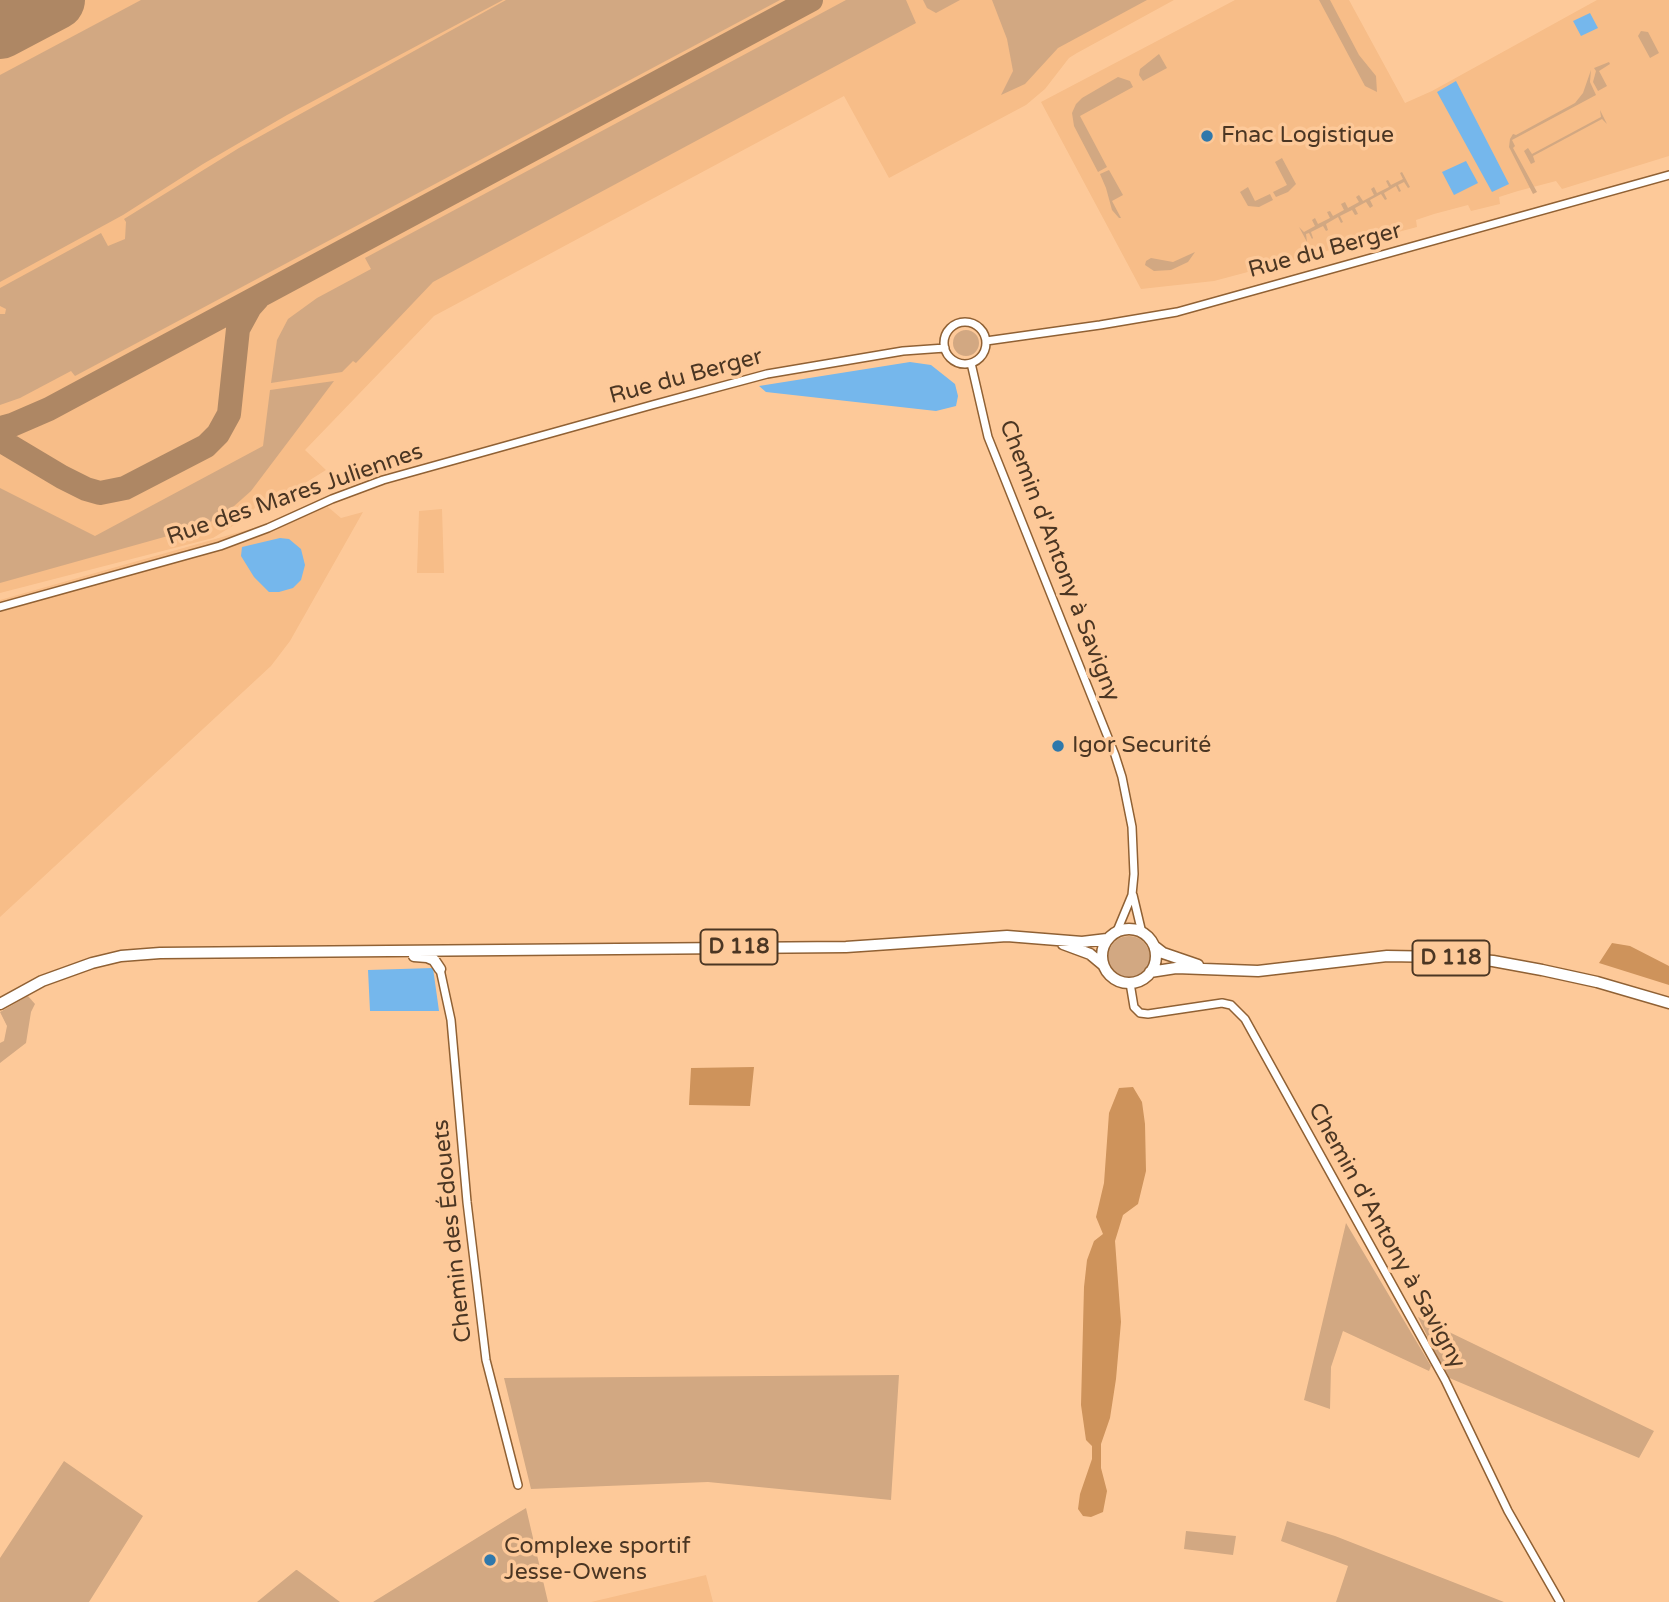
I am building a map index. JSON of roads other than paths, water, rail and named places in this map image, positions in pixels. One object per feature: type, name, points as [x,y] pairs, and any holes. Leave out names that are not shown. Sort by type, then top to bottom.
[{"type":"main road","points":[[1129,929],[1142,933],[1154,946],[1156,960],[1150,972],[1138,982],[1114,979],[1102,964],[1102,949],[1107,939],[1117,931],[1129,929]]},
{"type":"main road","name":"D 118","points":[[0,1004],[62,973],[121,956],[204,951],[846,947],[976,937],[1037,937],[1082,942],[1107,939]]},
{"type":"main road","name":"D 118","points":[[1037,937],[1077,948],[1102,964]]},
{"type":"main road","name":"D 118","points":[[1154,946],[1177,959],[1229,969]]},
{"type":"main road","points":[[440,970],[443,957],[489,955],[499,949]]},
{"type":"main road","points":[[374,950],[387,956],[427,957],[434,960],[440,970]]},
{"type":"main road","name":"D 118","points":[[1150,972],[1176,968],[1258,971],[1387,956],[1445,957],[1493,961],[1542,970],[1597,982],[1669,1003]]},
{"type":"street","name":"Rue du Berger","points":[[986,341],[1166,314],[1669,175]]},
{"type":"street","points":[[962,323],[978,327],[986,341],[981,356],[971,363],[957,363],[948,356],[944,348],[948,331],[962,323]]},
{"type":"street","name":"Rue du Berger","points":[[442,464],[767,374],[903,351],[944,348]]},
{"type":"street","name":"Chemin d'Antony à Savigny","points":[[971,363],[988,438],[1122,777],[1132,827],[1132,895]]},
{"type":"street","name":"Rue des Mares Juliennes","points":[[0,607],[220,545],[383,480],[442,464]]},
{"type":"street","points":[[1117,931],[1132,895]]},
{"type":"street","points":[[1132,895],[1142,933]]},
{"type":"street","name":"Chemin des Édouets","points":[[440,970],[451,1020],[467,1202],[486,1360],[518,1485]]},
{"type":"street","name":"Chemin d'Antony à Savigny","points":[[1130,983],[1134,1007],[1140,1013],[1222,1003],[1231,1005],[1245,1018],[1445,1380],[1508,1511],[1560,1602]]},
{"type":"water","points":[[1590,13],[1598,28],[1581,36],[1573,21]]},
{"type":"water","points":[[1456,81],[1509,184],[1492,192],[1437,92]]},
{"type":"water","points":[[1466,161],[1478,183],[1454,195],[1442,172]]},
{"type":"water","points":[[910,362],[931,365],[955,384],[958,396],[956,406],[936,411],[766,392],[759,386]]},
{"type":"water","points":[[280,538],[289,539],[301,549],[305,565],[301,580],[293,588],[269,592],[254,577],[241,556],[242,547]]},
{"type":"water","points":[[433,968],[439,1011],[370,1011],[368,970]]},
{"type":"place","name":"Fnac Logistique","points":[[1207,136]]},
{"type":"place","name":"Igor Securité","points":[[1058,746]]},
{"type":"place","name":"Complexe sportif Jesse-Owens","points":[[490,1560]]}]
